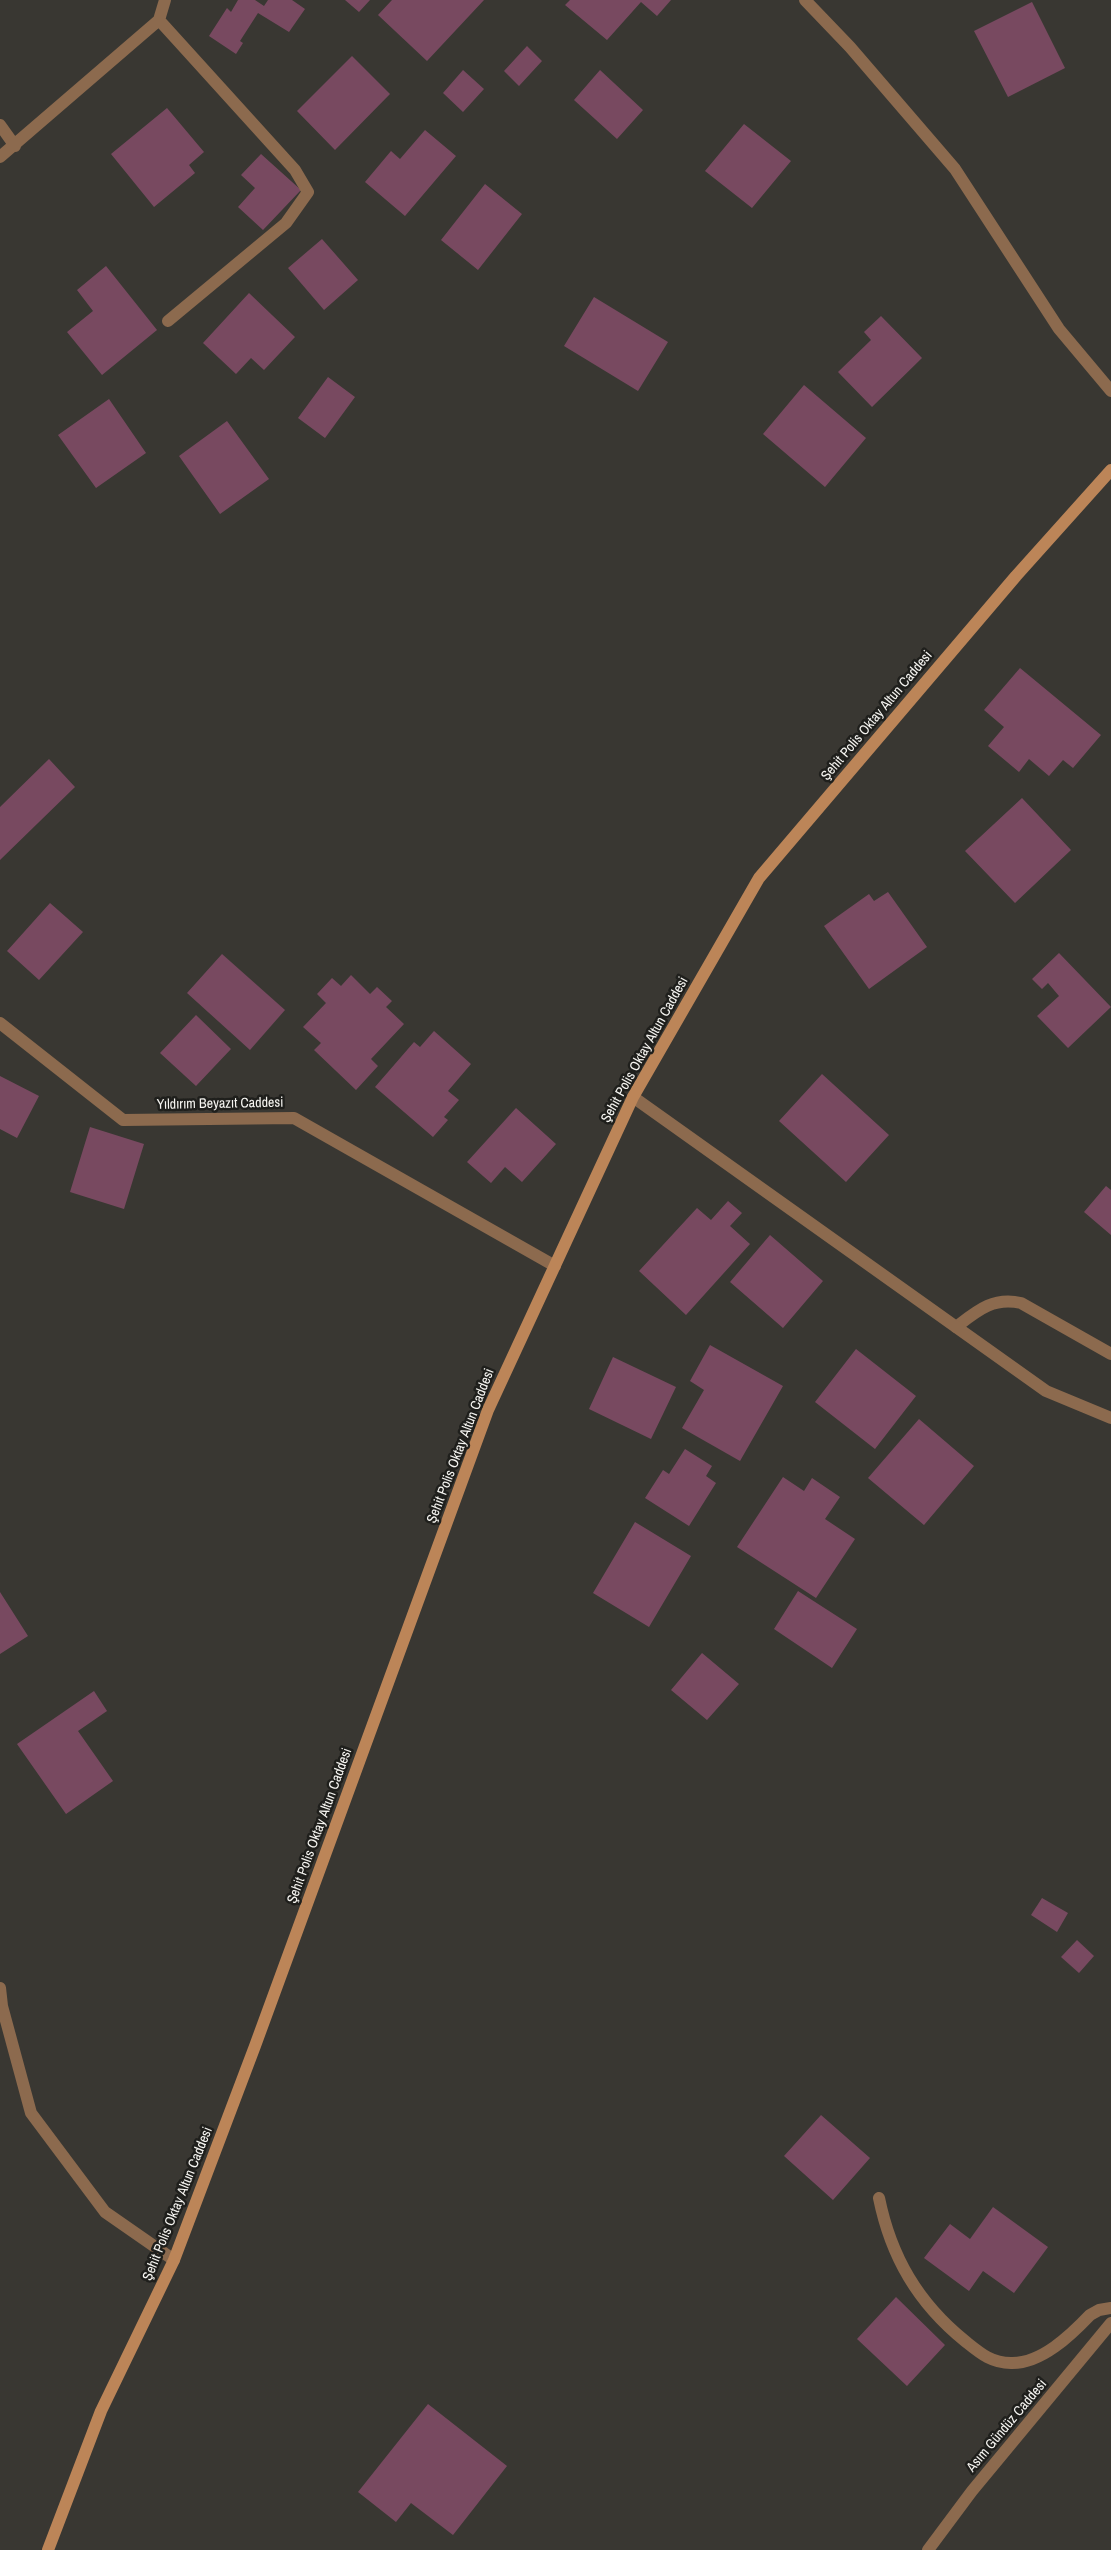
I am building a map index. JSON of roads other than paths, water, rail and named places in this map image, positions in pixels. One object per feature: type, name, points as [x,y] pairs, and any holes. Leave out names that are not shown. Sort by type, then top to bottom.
[{"type":"street","points":[[0,157],[159,20],[166,0]]},
{"type":"street","points":[[805,0],[862,60],[955,169],[1059,328],[1111,391]]},
{"type":"street","points":[[159,20],[295,170],[308,192],[286,222],[168,321]]},
{"type":"street","points":[[0,125],[15,146]]},
{"type":"street","name":"Şehit Polis Oktay Altun Caddesi","points":[[48,2550],[101,2411],[174,2260],[488,1410],[633,1097],[759,878],[1009,583],[1111,470]]},
{"type":"street","name":"Yıldırım Beyazıt Caddesi","points":[[0,1023],[123,1120],[294,1118],[555,1266]]},
{"type":"street","points":[[633,1097],[1046,1391],[1111,1418]]},
{"type":"street","points":[[956,1327],[986,1304],[1008,1300],[1021,1303],[1111,1353]]},
{"type":"street","points":[[0,1988],[2,2006],[32,2113],[105,2212],[174,2260]]},
{"type":"street","points":[[879,2198],[892,2248],[916,2291],[946,2326],[988,2359],[1013,2363],[1038,2357],[1090,2315],[1099,2310],[1111,2308]]},
{"type":"street","name":"Asım Gündüz Caddesi","points":[[928,2550],[972,2491],[1111,2323]]}]
